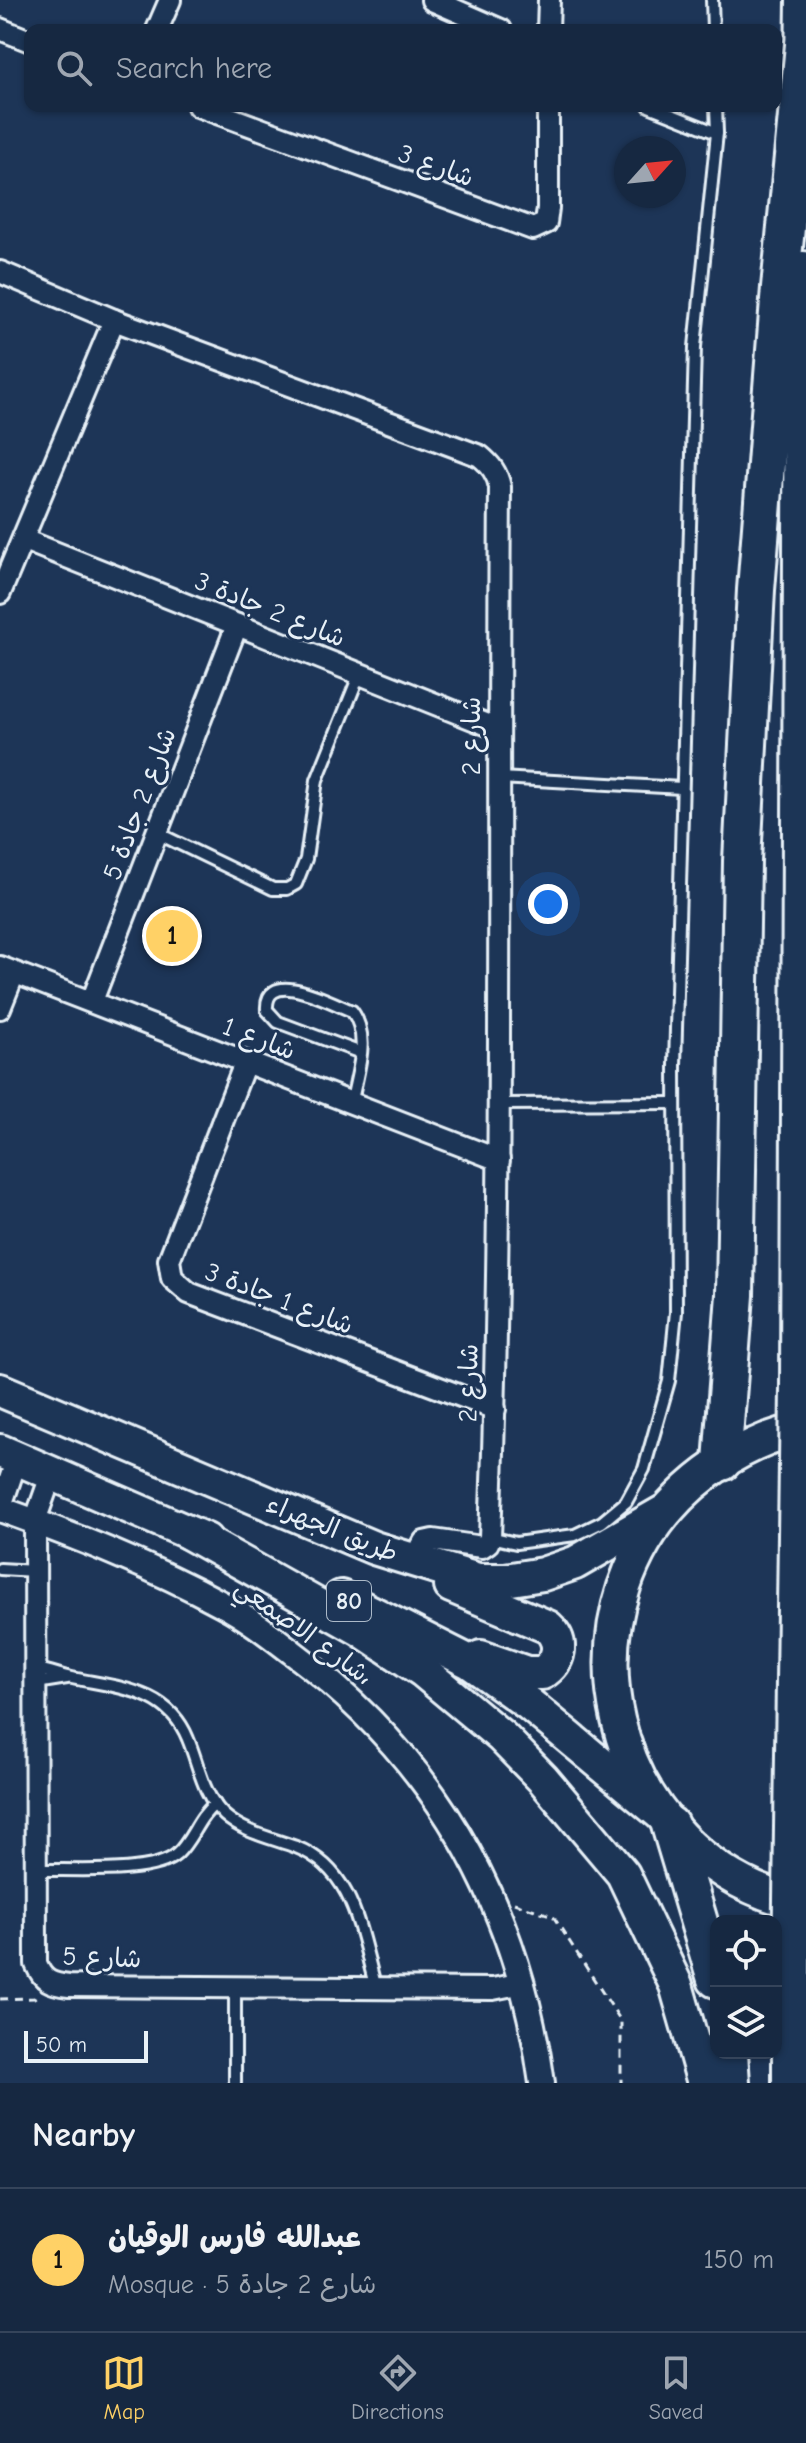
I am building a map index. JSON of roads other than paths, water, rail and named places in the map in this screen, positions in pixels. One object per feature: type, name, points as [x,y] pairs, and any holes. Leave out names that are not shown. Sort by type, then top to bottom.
[{"type":"highway","points":[[791,2083],[799,1389],[805,0]]},
{"type":"highway","points":[[722,1462],[735,1295],[742,861],[756,590],[780,288],[804,45]]},
{"type":"highway","name":"طريق الجهراء","points":[[0,1390],[374,1548],[478,1580],[505,1580],[543,1574],[575,1563],[667,1510]]},
{"type":"highway","name":"80","points":[[665,1820],[638,1779],[622,1741],[613,1700],[610,1658],[615,1617],[627,1577],[646,1540],[667,1510],[693,1484],[722,1462],[760,1442],[806,1429]]},
{"type":"highway","name":"80","points":[[8,1455],[357,1604],[470,1662],[529,1704],[710,1862],[739,1881],[770,1895],[806,1905]]},
{"type":"highway","points":[[189,1533],[360,1629],[423,1671],[502,1737],[543,1779],[623,1874],[676,1985],[704,2083]]},
{"type":"highway","points":[[357,1604],[487,1660],[527,1673],[542,1673],[557,1659],[557,1641],[548,1627],[374,1548]]},
{"type":"highway","points":[[665,1820],[710,1960]]},
{"type":"highway","points":[[729,2059],[731,2083]]},
{"type":"street","points":[[160,24],[170,0]]},
{"type":"street","points":[[432,0],[487,24]]},
{"type":"street","points":[[548,24],[549,0]]},
{"type":"street","points":[[0,29],[24,39]]},
{"type":"street","name":"شارع 3","points":[[214,112],[533,229],[546,223],[548,208],[548,112]]},
{"type":"street","name":"شارع 2","points":[[0,272],[114,320],[480,456],[494,469],[500,487],[501,1104],[490,1537]]},
{"type":"street","points":[[0,593],[114,320]]},
{"type":"street","name":"شارع 2 جادة 3","points":[[24,540],[498,729]]},
{"type":"street","name":"شارع 2 جادة 5","points":[[92,1001],[237,625]]},
{"type":"street","points":[[0,1008],[7,970]]},
{"type":"street","name":"شارع 1","points":[[7,970],[499,1160]]},
{"type":"street","name":"شارع 1 جادة 3","points":[[245,1063],[169,1260],[172,1278],[189,1293],[495,1409]]},
{"type":"street","points":[[0,1509],[8,1455]]},
{"type":"street","points":[[35,1521],[52,1473]]},
{"type":"street","name":"شارع الاصمعي،","points":[[0,1509],[168,1577],[225,1605],[323,1675],[361,1708],[401,1751],[436,1796],[503,1922],[536,2036],[542,2083]]},
{"type":"street","name":"شارع 5","points":[[35,1521],[36,1964],[46,1981],[69,1986],[493,1989],[523,1983]]},
{"type":"street","points":[[414,1561],[424,1542],[433,1540],[482,1547],[490,1537]]},
{"type":"lane","points":[[712,0],[713,24]]},
{"type":"lane","points":[[664,112],[717,133]]},
{"type":"lane","points":[[490,1537],[516,1543],[575,1535],[602,1522],[626,1502],[644,1469],[669,1381],[676,1312],[675,1103],[695,347],[717,133],[716,112]]},
{"type":"lane","points":[[157,833],[273,889],[287,889],[296,884],[306,859],[317,780],[360,673]]},
{"type":"lane","points":[[499,778],[682,788]]},
{"type":"lane","points":[[352,1101],[361,1053],[361,1027],[352,1011],[292,988],[275,990],[270,995],[267,1010],[278,1022],[361,1053]]},
{"type":"lane","points":[[501,1104],[675,1103]]},
{"type":"lane","points":[[0,1569],[35,1571]]},
{"type":"lane","points":[[36,1676],[67,1678],[131,1690],[150,1696],[167,1707],[180,1722],[202,1781],[215,1804],[236,1824],[310,1853],[337,1875],[352,1906],[376,1988]]},
{"type":"lane","points":[[36,1870],[145,1868],[163,1863],[179,1852],[200,1818],[215,1804]]},
{"type":"lane","points":[[235,1985],[235,2083]]},
{"type":"place","name":"عبدالله فارس الوقيان","points":[[172,936]]}]
